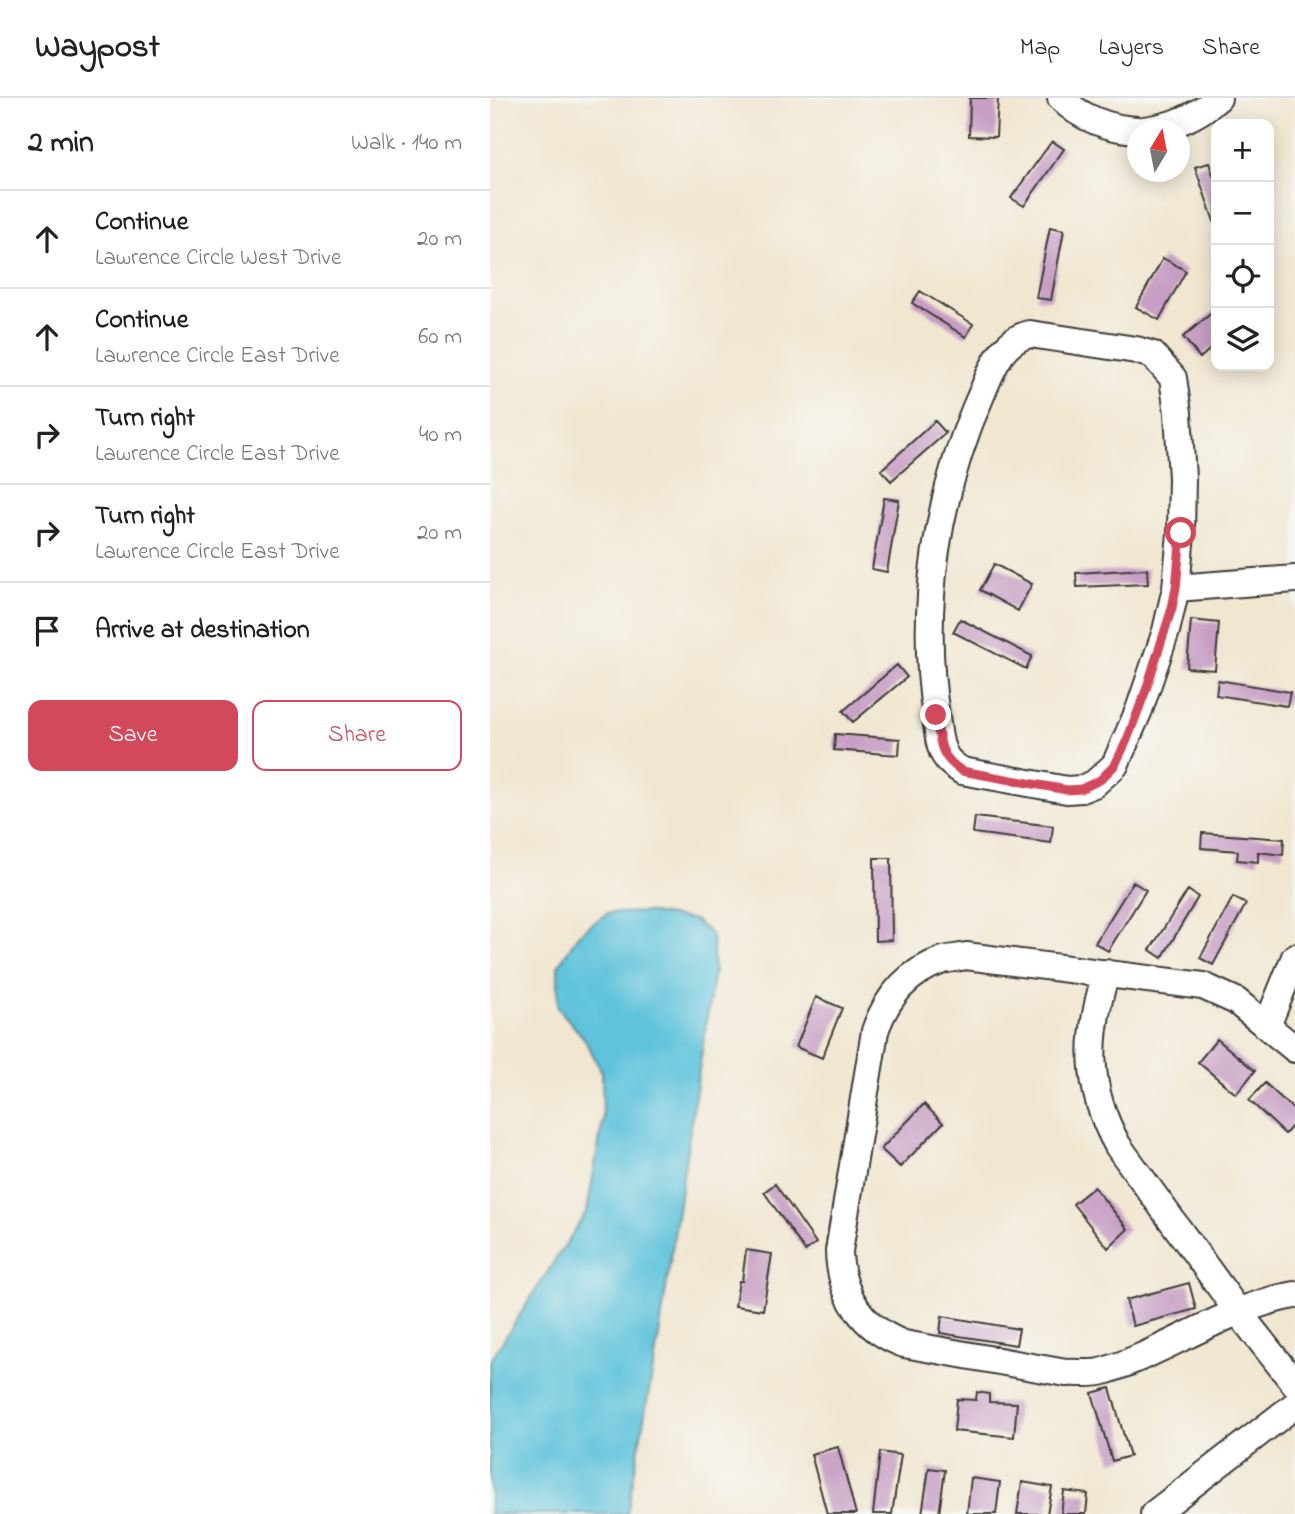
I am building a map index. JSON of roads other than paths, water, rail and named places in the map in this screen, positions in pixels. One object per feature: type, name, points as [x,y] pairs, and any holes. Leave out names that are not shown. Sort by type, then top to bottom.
[{"type":"street","points":[[1061,98],[1090,118],[1110,126],[1127,128]]},
{"type":"street","points":[[1186,119],[1203,111],[1218,98]]},
{"type":"street","points":[[1030,334],[1147,353],[1158,360],[1173,378],[1182,478],[1176,588],[1146,690],[1115,765],[1094,785],[1067,790],[962,771],[945,757],[939,737],[932,684],[930,631],[932,587],[944,503],[969,423],[1003,351],[1016,339],[1030,334]]},
{"type":"street","points":[[1176,588],[1295,579]]},
{"type":"street","points":[[1295,1049],[1236,1001],[1203,986],[982,957],[949,958],[926,966],[901,985],[889,1000],[875,1031],[839,1251],[843,1284],[853,1305],[884,1335],[904,1345],[1082,1374],[1101,1372],[1118,1366],[1239,1313],[1295,1295]]},
{"type":"street","points":[[1267,1026],[1295,957]]},
{"type":"street","points":[[1106,973],[1093,1022],[1091,1053],[1097,1097],[1103,1117],[1118,1146],[1239,1313],[1295,1384]]},
{"type":"street","points":[[1154,1514],[1295,1405]]},
{"type":"water","points":[[645,912],[694,920],[712,935],[714,971],[659,1335],[627,1514],[490,1514],[490,1361],[587,1211],[603,1120],[602,1072],[584,1038],[558,1008],[558,966],[578,935],[607,913]]}]
